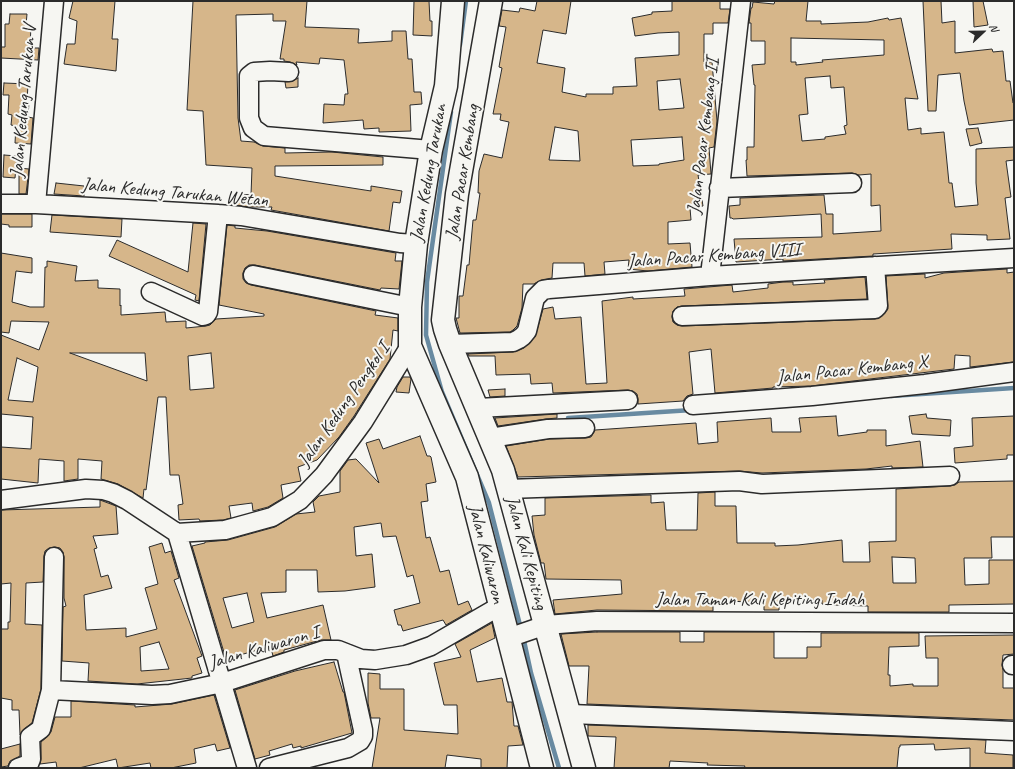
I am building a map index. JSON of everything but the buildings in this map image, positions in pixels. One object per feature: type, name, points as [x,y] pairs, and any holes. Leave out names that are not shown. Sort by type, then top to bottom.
[{"type":"main road","name":"Jalan Kedung Tarukan","points":[[410,346],[410,307],[416,244],[431,150],[446,86],[453,1]]},
{"type":"main road","name":"Jalan Pacar Kembang","points":[[450,344],[443,320],[457,194],[491,1]]},
{"type":"main road","name":"Jalan Kali Kepiting","points":[[450,344],[503,470],[584,768]]},
{"type":"main road","name":"Jalan Kaliwaron","points":[[410,346],[467,477],[500,606],[512,636],[542,768]]},
{"type":"street","name":"Jalan Kedung Tarukan V","points":[[36,204],[54,1]]},
{"type":"street","name":"Jalan Pacar Kembang II","points":[[710,276],[741,1]]},
{"type":"street","points":[[289,72],[270,70],[254,72],[249,76],[249,118],[253,128],[264,136],[431,150]]},
{"type":"street","points":[[719,188],[852,183]]},
{"type":"street","name":"Jalan Kedung Tarukan Wetan","points":[[1,204],[36,204],[218,214],[400,243],[416,244]]},
{"type":"street","points":[[151,292],[203,316],[208,312],[218,214]]},
{"type":"street","name":"Jalan Pacar Kembang VIII","points":[[450,344],[513,342],[519,339],[527,331],[535,298],[543,290],[710,276],[1014,258]]},
{"type":"street","points":[[682,316],[875,309],[878,306],[875,266]]},
{"type":"street","points":[[253,275],[410,307]]},
{"type":"street","name":"Jalan Kedung Pengkol I","points":[[177,533],[225,530],[272,516],[300,500],[324,475],[363,422],[410,346]]},
{"type":"street","name":"Jalan Pacar Kembang X","points":[[693,405],[812,396],[925,384],[1014,372]]},
{"type":"street","points":[[478,408],[628,400]]},
{"type":"street","points":[[490,438],[548,429],[585,428]]},
{"type":"street","points":[[508,489],[739,481],[762,484],[950,476]]},
{"type":"street","points":[[1,500],[86,489],[103,490],[113,493],[126,500],[177,533],[247,768]]},
{"type":"street","points":[[18,768],[29,764],[31,760],[30,737],[41,729],[51,690],[54,557]]},
{"type":"street","name":"Jalan Kaliwaron I","points":[[51,690],[152,695],[170,694],[222,683],[324,650],[338,650],[361,659],[375,660],[406,655],[431,646],[500,606]]},
{"type":"street","name":"Jalan Taman Kali Kepiting Indah","points":[[512,636],[544,625],[597,621],[1014,622]]},
{"type":"street","points":[[268,768],[348,748],[360,741],[363,736],[363,730],[346,653]]},
{"type":"street","points":[[570,714],[1014,732]]},
{"type":"waterway","points":[[460,45],[466,1]]},
{"type":"waterway","points":[[451,112],[427,282],[426,335],[442,392],[489,503],[521,629]]},
{"type":"waterway","points":[[891,396],[1014,388]]},
{"type":"waterway","points":[[568,418],[692,410]]},
{"type":"waterway","points":[[523,636],[531,673],[559,768]]}]
